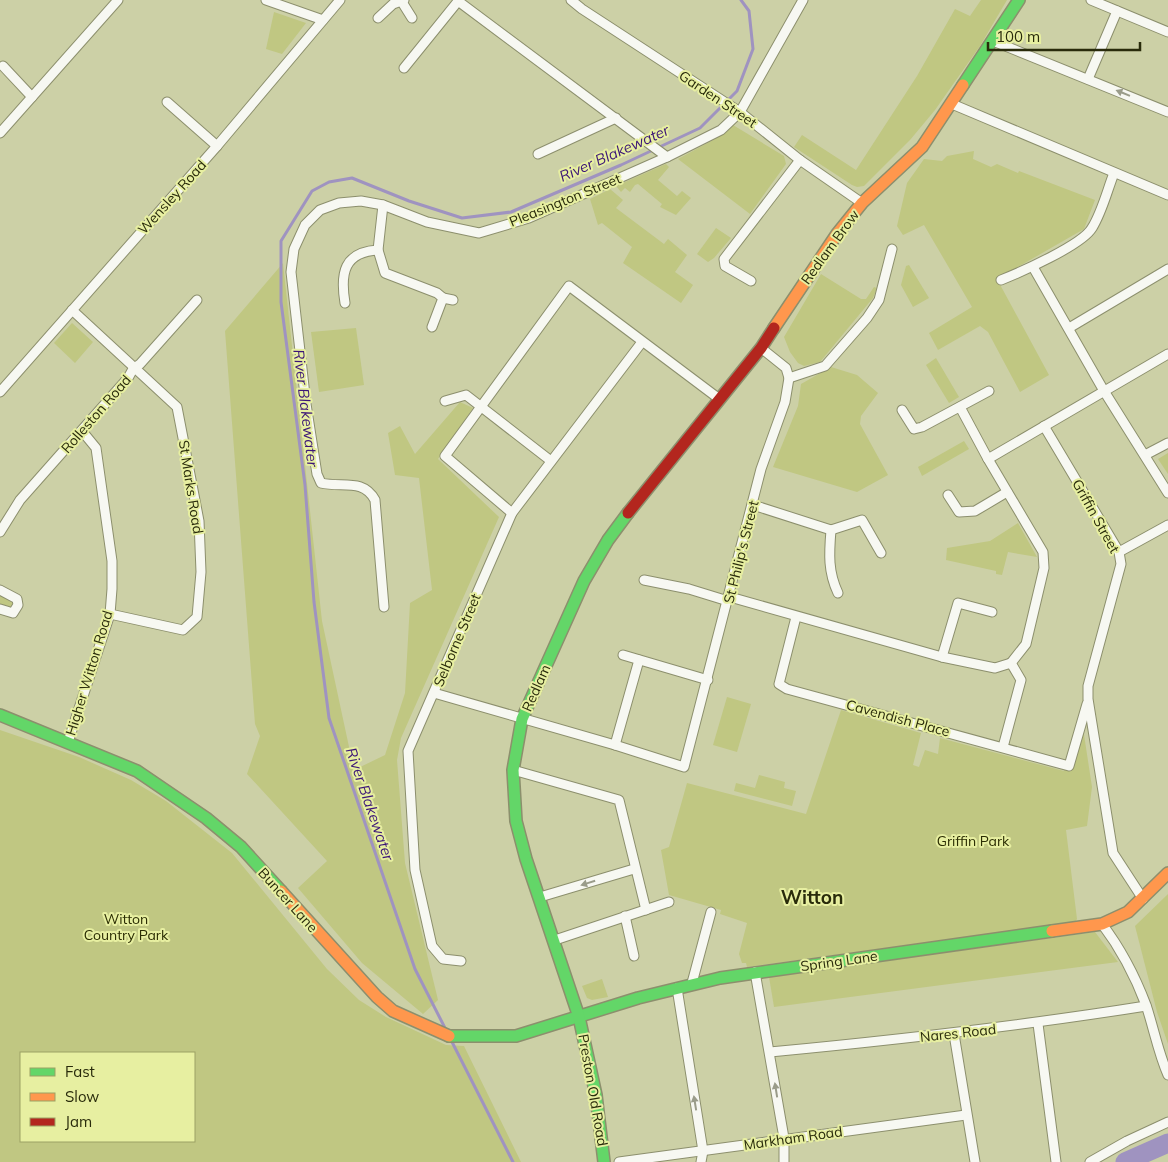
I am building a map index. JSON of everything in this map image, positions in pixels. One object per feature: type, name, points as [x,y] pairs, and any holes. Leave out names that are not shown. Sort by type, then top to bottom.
[{"type":"main road","name":"Redlam Brow","points":[[718,398],[761,348],[837,234],[862,203],[922,147],[1019,0]]},
{"type":"main road","name":"Redlam","points":[[579,1017],[555,940],[526,859],[516,821],[513,770],[522,719],[584,581],[604,548],[645,490],[718,398]]},
{"type":"main road","name":"Buncer Lane","points":[[0,715],[137,771],[206,818],[241,847],[358,978],[393,1011],[452,1037],[516,1036],[579,1017]]},
{"type":"main road","name":"Spring Lane","points":[[579,1017],[692,983],[755,972],[1102,924],[1128,912],[1168,873]]},
{"type":"main road","name":"Preston Old Road","points":[[579,1017],[596,1095],[604,1162]]},
{"type":"street","points":[[0,134],[118,0]]},
{"type":"street","points":[[266,0],[322,20]]},
{"type":"street","name":"Wensley Road","points":[[0,392],[217,146],[340,0]]},
{"type":"street","points":[[404,68],[459,0],[664,154]]},
{"type":"street","name":"Garden Street","points":[[571,0],[740,112],[800,160],[862,203]]},
{"type":"street","name":"Pleasington Street","points":[[384,607],[375,500],[370,491],[356,484],[336,486],[322,483],[317,474],[306,404],[291,272],[294,248],[305,225],[320,210],[339,203],[361,201],[383,205],[427,222],[478,233],[529,218],[664,154],[721,130],[740,112],[803,0]]},
{"type":"street","points":[[1091,0],[1168,32]]},
{"type":"street","points":[[378,18],[393,4],[403,1],[412,18]]},
{"type":"street","points":[[1088,78],[1117,11]]},
{"type":"street","points":[[993,41],[1168,112]]},
{"type":"street","points":[[4,66],[32,97]]},
{"type":"street","points":[[167,102],[217,146]]},
{"type":"street","points":[[952,104],[1168,194]]},
{"type":"street","points":[[538,154],[616,118]]},
{"type":"street","points":[[752,281],[723,263],[800,160]]},
{"type":"street","points":[[1001,280],[1033,268],[1092,229],[1114,173]]},
{"type":"street","points":[[383,205],[378,250],[385,273],[437,293],[443,298],[453,300]]},
{"type":"street","points":[[761,348],[786,368],[789,378],[825,366],[867,318],[878,300],[892,249]]},
{"type":"street","points":[[345,303],[343,287],[347,264],[356,254],[378,250]]},
{"type":"street","points":[[1033,268],[1104,391],[1168,492]]},
{"type":"street","points":[[1069,328],[1168,269]]},
{"type":"street","points":[[512,513],[445,456],[568,286],[718,398]]},
{"type":"street","points":[[432,327],[443,298]]},
{"type":"street","name":"Rolleston Road","points":[[0,532],[20,500],[197,300]]},
{"type":"street","name":"St Marks Road","points":[[72,310],[177,407],[199,521],[201,572],[197,617],[183,630],[110,614]]},
{"type":"street","name":"Selborne Street","points":[[461,961],[443,959],[432,946],[415,870],[408,751],[512,513],[642,342]]},
{"type":"street","points":[[988,459],[1168,354]]},
{"type":"street","name":"St Philip's Street","points":[[616,744],[684,767],[729,599],[761,469],[785,402],[789,378]]},
{"type":"street","points":[[902,410],[914,429],[922,427],[989,391]]},
{"type":"street","points":[[445,401],[466,395],[551,460]]},
{"type":"street","points":[[644,580],[729,599],[942,657],[995,668],[1011,663],[1026,644],[1044,568],[1043,552],[988,459],[960,407]]},
{"type":"street","name":"Griffin Street","points":[[1044,426],[1119,552],[1120,564],[1088,686],[1088,700],[1113,853],[1143,899]]},
{"type":"street","name":"Higher Witton Road","points":[[68,742],[110,614],[112,561],[106,505],[96,448],[82,431]]},
{"type":"street","points":[[1145,455],[1168,442]]},
{"type":"street","points":[[948,495],[959,512],[975,511],[1007,492]]},
{"type":"street","points":[[753,505],[832,530],[862,520],[881,553]]},
{"type":"street","points":[[1119,552],[1168,524]]},
{"type":"street","points":[[832,530],[828,561],[832,582],[838,594]]},
{"type":"street","points":[[0,590],[17,599],[18,605],[13,613],[0,609]]},
{"type":"street","points":[[942,657],[958,603],[992,612]]},
{"type":"street","name":"Cavendish Place","points":[[796,617],[779,684],[787,689],[1069,766],[1073,751]]},
{"type":"street","points":[[623,655],[708,680]]},
{"type":"street","points":[[434,693],[616,744],[639,660]]},
{"type":"street","points":[[1003,747],[1021,680],[1011,663]]},
{"type":"street","name":"Griffin Street","points":[[1073,751],[1088,700]]},
{"type":"street","points":[[513,770],[619,800],[634,869],[646,910]]},
{"type":"street","points":[[540,897],[634,869]]},
{"type":"street","points":[[555,940],[669,902]]},
{"type":"street","points":[[692,983],[712,912]]},
{"type":"street","points":[[625,916],[634,956]]},
{"type":"street","points":[[1102,924],[1123,952],[1146,1006],[1158,1051],[1168,1075]]},
{"type":"street","points":[[755,972],[784,1138],[784,1162]]},
{"type":"street","points":[[677,988],[702,1151],[702,1162]]},
{"type":"street","name":"Nares Road","points":[[770,1052],[1038,1024],[1146,1006]]},
{"type":"street","points":[[1038,1024],[1056,1162]]},
{"type":"street","points":[[954,1034],[975,1162]]},
{"type":"street","name":"Markham Road","points":[[619,1162],[784,1138],[966,1115]]},
{"type":"street","points":[[1090,1162],[1127,1141],[1168,1122]]},
{"type":"green space","points":[[981,0],[1007,0],[980,46],[935,110],[910,140],[864,186],[857,187],[852,185],[794,147],[802,135],[856,170],[917,76],[955,9],[970,16]]},
{"type":"green space","points":[[274,12],[306,23],[282,54],[266,49]]},
{"type":"green space","points":[[733,125],[784,156],[786,164],[750,214],[678,159],[715,139]]},
{"type":"green space","points":[[974,151],[973,159],[991,167],[997,164],[1095,200],[1084,229],[997,279],[1049,375],[1020,392],[988,332],[980,326],[938,350],[929,333],[972,307],[924,225],[903,235],[897,226],[907,183],[924,159],[942,161],[947,156]]},
{"type":"green space","points":[[666,164],[669,167],[658,180],[677,196],[682,191],[691,198],[676,215],[660,207],[662,204],[638,184],[630,192],[625,188],[621,192],[616,186]]},
{"type":"green space","points":[[610,189],[623,200],[616,208],[664,244],[668,239],[687,255],[675,272],[693,285],[681,303],[623,263],[632,247],[602,223],[598,225],[590,199]]},
{"type":"green space","points":[[716,228],[731,238],[714,258],[708,262],[697,254]]},
{"type":"green space","points":[[283,263],[322,621],[354,770],[385,755],[405,693],[410,603],[432,590],[419,478],[395,475],[388,433],[400,426],[415,454],[460,402],[473,408],[438,459],[499,517],[401,738],[397,760],[405,863],[438,1000],[423,1014],[362,963],[298,888],[327,861],[247,774],[260,736],[255,724],[225,331]]},
{"type":"green space","points":[[909,265],[929,298],[913,307],[901,285],[906,266]]},
{"type":"green space","points":[[821,274],[861,299],[866,299],[874,287],[877,288],[873,298],[820,362],[804,366],[798,363],[790,352],[784,337]]},
{"type":"green space","points":[[72,323],[93,342],[75,363],[54,343]]},
{"type":"green space","points":[[356,328],[364,385],[319,392],[311,332]]},
{"type":"green space","points":[[936,358],[959,397],[949,403],[926,365]]},
{"type":"green space","points":[[831,367],[857,375],[878,393],[861,416],[860,424],[888,475],[857,492],[773,467],[798,406],[801,384]]},
{"type":"green space","points":[[964,441],[969,449],[922,476],[918,467]]},
{"type":"green space","points":[[1168,453],[1168,474],[1158,459]]},
{"type":"green space","points":[[1018,523],[1037,557],[1008,552],[1002,575],[996,574],[996,571],[946,560],[947,548],[990,541]]},
{"type":"green space","points":[[0,594],[13,601],[12,608],[0,606]]},
{"type":"green space","points":[[727,697],[751,704],[737,752],[713,745]]},
{"type":"green space","name":"Griffin Park","points":[[841,710],[921,733],[913,765],[919,767],[925,750],[938,754],[940,738],[1064,771],[1083,728],[1092,787],[1087,826],[1066,830],[1077,919],[1075,922],[747,967],[746,963],[742,963],[739,954],[747,923],[720,914],[721,910],[669,895],[661,850],[669,847],[687,783],[806,814]]},
{"type":"green space","name":"Witton Country Park","points":[[0,730],[79,757],[131,780],[166,801],[232,853],[327,969],[359,1000],[386,1017],[446,1045],[464,1046],[521,1162],[0,1162]]},
{"type":"green space","points":[[759,775],[785,782],[784,788],[796,791],[792,806],[734,791],[736,783],[755,788]]},
{"type":"green space","points":[[1168,894],[1168,1044],[1157,1012],[1135,926]]},
{"type":"green space","points":[[1095,932],[1118,962],[774,1007],[769,977]]},
{"type":"green space","points":[[602,979],[608,997],[592,1000],[587,998],[582,986]]},
{"type":"waterway","name":"River Blakewater","points":[[446,1030],[415,969],[329,718],[314,602],[305,485],[281,302],[281,241],[312,191],[329,182],[352,178],[409,201],[462,218],[511,212],[621,165],[700,128],[737,91],[753,49],[749,11],[741,0]]},
{"type":"waterway","name":"River Blakewater","points":[[451,1040],[513,1162]]},
{"type":"waterway","points":[[1125,1162],[1168,1143]]},
{"type":"traffic: fast","points":[[963,85],[1019,0]]},
{"type":"traffic: fast","points":[[604,1162],[596,1095],[579,1017],[526,859],[516,821],[513,770],[522,719],[584,581],[608,540],[628,513]]},
{"type":"traffic: fast","points":[[0,715],[137,771],[206,818],[241,847],[281,891]]},
{"type":"traffic: fast","points":[[449,1036],[516,1036],[638,998],[720,978],[1052,931]]},
{"type":"traffic: slow","points":[[774,328],[837,234],[862,203],[922,147],[963,85]]},
{"type":"traffic: slow","points":[[1052,931],[1102,924],[1128,912],[1168,873]]},
{"type":"traffic: slow","points":[[281,891],[377,997],[393,1011],[449,1036]]},
{"type":"traffic: jam","points":[[628,513],[761,348],[774,328]]},
{"type":"district","name":"Witton","points":[[812,897]]}]
